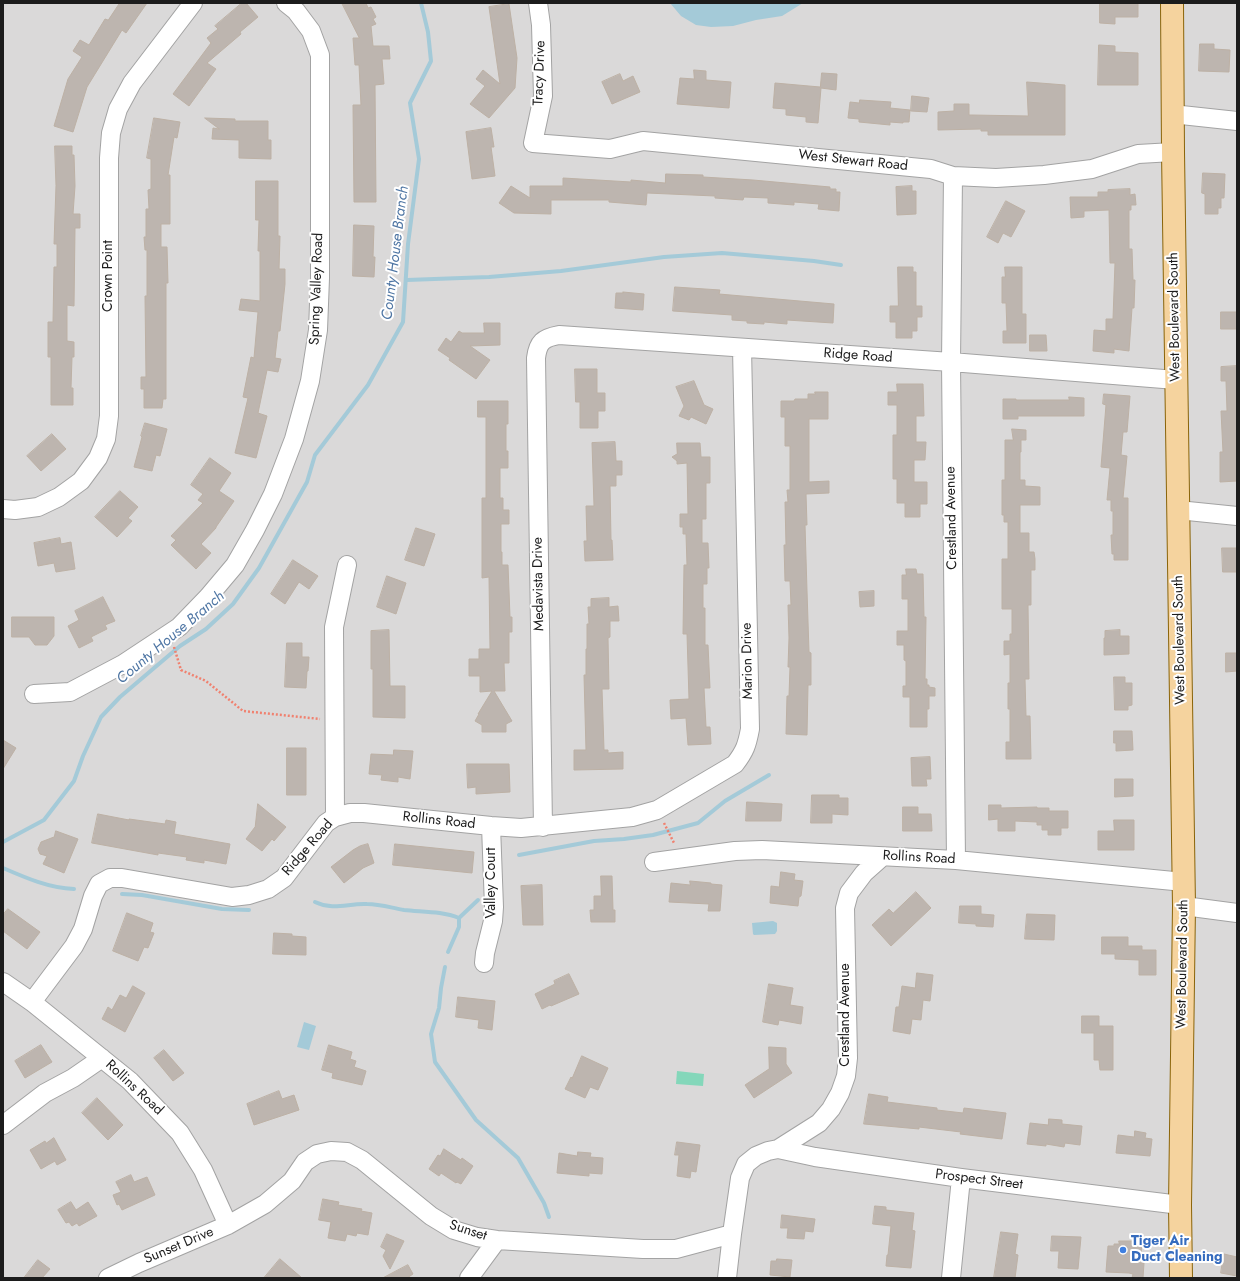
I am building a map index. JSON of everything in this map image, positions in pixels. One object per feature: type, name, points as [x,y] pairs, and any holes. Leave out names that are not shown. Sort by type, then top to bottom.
[{"type":"main road","name":"West Boulevard South","points":[[1172,3],[1172,114],[1184,882],[1180,1205],[1181,1278]]},
{"type":"street","name":"Crown Point","points":[[3,509],[16,510],[38,507],[60,497],[81,481],[98,458],[106,439],[109,416],[109,158],[111,133],[118,109],[132,83],[193,3]]},
{"type":"street","name":"Spring Valley Road","points":[[34,694],[70,692],[123,664],[179,627],[208,597],[234,565],[255,530],[273,494],[294,439],[310,381],[318,330],[320,278],[320,55],[311,31],[296,11],[286,3]]},
{"type":"street","name":"Tracy Drive","points":[[533,143],[543,96],[541,25],[538,3]]},
{"type":"street","points":[[1172,114],[1237,121]]},
{"type":"street","name":"West Stewart Road","points":[[533,143],[610,150],[643,141],[931,169],[953,176],[996,178],[1044,175],[1092,169],[1138,154],[1173,152]]},
{"type":"street","name":"Crestland Avenue","points":[[953,176],[950,362],[956,860]]},
{"type":"street","name":"Ridge Road","points":[[541,341],[548,336],[559,335],[950,362],[1176,380]]},
{"type":"street","name":"Medavista Drive","points":[[541,341],[537,349],[536,358],[543,827]]},
{"type":"street","name":"Marion Drive","points":[[543,827],[632,818],[657,810],[735,764],[743,753],[748,742],[749,721],[742,348]]},
{"type":"street","points":[[1178,510],[1237,516]]},
{"type":"street","name":"Ridge Road","points":[[32,1002],[74,946],[83,929],[93,896],[99,884],[110,878],[122,878],[232,897],[249,895],[268,889],[284,878],[326,823],[335,817],[334,627],[346,565]]},
{"type":"street","name":"Rollins Road","points":[[335,817],[350,813],[364,813],[491,826],[521,828],[543,827]]},
{"type":"street","name":"Valley Court","points":[[484,963],[493,921],[494,907],[491,826]]},
{"type":"street","name":"Rollins Road","points":[[654,862],[735,851],[762,850],[956,860],[1184,882]]},
{"type":"street","name":"Crestland Avenue","points":[[727,1278],[740,1178],[746,1164],[756,1156],[768,1151],[778,1150],[819,1123],[831,1109],[840,1093],[846,1076],[848,1058],[845,908],[849,893],[864,873],[882,856]]},
{"type":"street","points":[[1184,906],[1237,913]]},
{"type":"street","name":"Rollins Road","points":[[3,982],[32,1002],[130,1081],[180,1134],[203,1170],[228,1225]]},
{"type":"street","points":[[3,1125],[45,1093],[73,1078],[102,1058]]},
{"type":"street","name":"Prospect Street","points":[[778,1150],[815,1157],[961,1178],[1180,1205]]},
{"type":"street","name":"Sunset","points":[[228,1225],[265,1204],[292,1181],[306,1162],[317,1154],[347,1152],[362,1160],[431,1216],[454,1230],[477,1237],[497,1240],[643,1249],[676,1249],[732,1234]]},
{"type":"street","points":[[951,1278],[961,1178]]},
{"type":"street","name":"Sunset Drive","points":[[108,1278],[228,1225]]},
{"type":"street","points":[[469,1278],[497,1240]]},
{"type":"path","points":[[171,633],[180,670],[206,681],[243,711],[335,721]]},
{"type":"path","points":[[657,810],[682,859]]},
{"type":"shaded area","points":[[3,3],[1237,3],[1237,1278],[3,1278]]},
{"type":"green space","points":[[677,1071],[704,1074],[703,1086],[676,1084]]},
{"type":"water","points":[[670,3],[803,3],[782,16],[756,20],[733,26],[711,27],[696,25],[681,16]]},
{"type":"water","points":[[773,921],[777,923],[777,931],[775,934],[753,934],[752,923]]},
{"type":"water","points":[[304,1022],[316,1026],[309,1050],[297,1047]]},
{"type":"building","points":[[120,3],[147,3],[126,33],[122,30],[87,87],[73,132],[54,126],[68,79],[82,57],[73,51],[80,40],[89,45],[105,19],[108,20]]},
{"type":"building","points":[[242,3],[246,3],[258,17],[240,32],[241,34],[207,63],[216,69],[189,106],[173,94],[211,43],[207,38],[218,29],[215,26]]},
{"type":"building","points":[[342,3],[366,3],[368,8],[371,7],[376,17],[373,19],[376,24],[371,26],[373,46],[389,46],[390,59],[382,59],[384,84],[375,85],[376,202],[354,202],[353,105],[361,105],[359,65],[355,65],[353,38],[359,38]]},
{"type":"building","points":[[1100,3],[1138,3],[1138,17],[1115,17],[1115,24],[1100,23]]},
{"type":"building","points":[[509,4],[517,58],[515,88],[489,118],[470,104],[485,86],[476,79],[483,70],[500,84],[489,7]]},
{"type":"building","points":[[1200,44],[1214,44],[1214,49],[1230,50],[1229,72],[1199,71]]},
{"type":"building","points":[[1099,45],[1115,46],[1115,52],[1138,53],[1138,85],[1098,85]]},
{"type":"building","points":[[694,70],[706,71],[706,80],[731,82],[729,108],[677,104],[680,78],[694,79]]},
{"type":"building","points":[[822,73],[837,74],[836,90],[821,88],[818,123],[806,122],[806,117],[786,115],[786,109],[773,108],[775,83],[820,87]]},
{"type":"building","points":[[620,74],[623,81],[633,76],[640,92],[612,104],[602,82]]},
{"type":"building","points":[[1027,82],[1065,85],[1065,135],[988,135],[988,131],[981,131],[981,129],[938,130],[938,112],[954,111],[954,104],[969,104],[969,115],[1028,116]]},
{"type":"building","points":[[912,96],[929,98],[927,112],[911,111]]},
{"type":"building","points":[[860,100],[891,102],[890,108],[910,110],[909,122],[890,122],[890,125],[859,122],[859,119],[848,118],[850,102],[859,103]]},
{"type":"building","points":[[154,118],[180,122],[177,138],[174,137],[168,175],[170,175],[170,224],[161,224],[161,247],[167,247],[168,283],[166,283],[166,399],[163,399],[162,408],[144,408],[144,389],[141,389],[141,377],[146,377],[145,296],[147,296],[147,250],[145,250],[144,237],[146,237],[146,209],[149,209],[148,190],[151,189],[151,159],[147,158]]},
{"type":"building","points":[[205,118],[235,119],[235,121],[268,121],[268,140],[271,140],[271,159],[239,158],[239,140],[212,139],[213,128],[219,129]]},
{"type":"building","points":[[491,128],[494,147],[491,147],[495,176],[472,179],[466,132]]},
{"type":"building","points":[[55,146],[72,146],[72,155],[74,155],[75,186],[73,214],[80,214],[80,228],[75,228],[74,306],[67,305],[67,341],[74,342],[71,388],[73,388],[73,405],[51,405],[51,357],[48,357],[48,322],[53,322],[54,267],[57,267],[57,244],[54,244],[56,186]]},
{"type":"building","points":[[1203,173],[1225,174],[1224,198],[1221,198],[1221,208],[1218,208],[1218,214],[1205,214],[1205,194],[1202,193]]},
{"type":"building","points":[[666,174],[703,175],[703,177],[830,187],[830,189],[836,189],[836,192],[840,192],[839,211],[818,209],[819,204],[794,202],[794,205],[768,203],[768,198],[744,197],[743,200],[715,198],[715,196],[647,193],[646,205],[609,202],[609,200],[551,200],[551,214],[514,213],[499,203],[511,186],[530,198],[530,186],[563,186],[563,178],[631,182],[631,180],[665,183]]},
{"type":"building","points":[[256,181],[278,181],[278,236],[280,236],[279,269],[285,269],[285,284],[280,331],[278,331],[275,358],[281,359],[278,372],[267,370],[258,413],[267,416],[256,458],[235,453],[248,398],[243,397],[251,357],[254,358],[258,312],[239,310],[241,299],[260,301],[260,251],[258,251],[259,220],[256,220]]},
{"type":"building","points":[[912,186],[912,191],[916,191],[916,214],[897,215],[896,187]]},
{"type":"building","points":[[1130,189],[1130,195],[1135,194],[1136,205],[1131,205],[1131,210],[1129,210],[1129,249],[1132,249],[1133,280],[1135,280],[1134,308],[1132,308],[1129,351],[1114,349],[1114,353],[1093,351],[1094,330],[1106,331],[1106,319],[1113,319],[1115,263],[1110,263],[1109,210],[1084,211],[1084,217],[1071,218],[1070,197],[1098,197],[1098,192]]},
{"type":"building","points":[[1006,201],[1025,211],[1011,237],[1003,233],[998,243],[987,237]]},
{"type":"building","points":[[354,225],[374,226],[374,277],[353,276]]},
{"type":"building","points":[[898,267],[913,267],[913,272],[916,272],[916,306],[922,306],[922,317],[917,317],[917,331],[912,331],[912,338],[896,338],[896,322],[890,322],[890,306],[898,306]]},
{"type":"building","points":[[1005,267],[1022,267],[1022,314],[1026,314],[1026,343],[1003,343],[1003,331],[1007,331],[1006,303],[1002,303],[1002,277],[1005,277]]},
{"type":"building","points":[[675,287],[720,290],[719,294],[834,304],[833,323],[787,320],[787,324],[764,322],[764,324],[747,323],[747,321],[732,320],[732,315],[673,311]]},
{"type":"building","points":[[623,292],[644,294],[643,310],[615,308],[616,293]]},
{"type":"building","points":[[1221,312],[1237,312],[1237,329],[1221,329]]},
{"type":"building","points":[[484,323],[500,323],[500,345],[470,346],[490,360],[476,379],[449,360],[450,358],[438,350],[446,338],[451,342],[459,331],[462,333],[484,333]]},
{"type":"building","points":[[1030,335],[1046,335],[1047,351],[1030,351]]},
{"type":"building","points":[[1237,366],[1237,481],[1220,482],[1220,452],[1223,452],[1221,411],[1227,411],[1226,381],[1221,381],[1221,367]]},
{"type":"building","points":[[575,369],[597,369],[597,393],[605,393],[605,411],[598,411],[598,428],[580,428],[580,402],[576,402]]},
{"type":"building","points":[[694,381],[704,405],[713,409],[706,424],[691,417],[689,420],[679,416],[684,406],[676,387]]},
{"type":"building","points":[[897,384],[923,384],[924,416],[916,416],[916,442],[926,442],[925,460],[914,460],[914,482],[927,482],[927,504],[920,504],[920,517],[905,517],[905,503],[897,503],[897,479],[893,479],[893,435],[897,435],[897,405],[888,405],[888,392],[897,392]]},
{"type":"building","points":[[815,392],[828,392],[828,419],[809,419],[809,482],[829,481],[829,493],[806,494],[807,525],[805,525],[807,591],[809,652],[811,653],[811,685],[808,685],[807,735],[786,734],[787,696],[789,696],[790,667],[788,667],[788,605],[791,605],[790,581],[785,581],[784,545],[786,545],[785,502],[788,502],[787,490],[790,490],[790,446],[785,446],[785,417],[781,417],[781,401],[808,399],[808,394],[815,394]]},
{"type":"building","points":[[1104,394],[1130,396],[1127,432],[1123,432],[1121,455],[1127,456],[1123,498],[1128,498],[1128,560],[1114,560],[1114,554],[1112,554],[1111,535],[1113,535],[1113,511],[1111,511],[1111,500],[1107,500],[1110,468],[1101,467],[1106,405],[1103,404]]},
{"type":"building","points":[[1069,397],[1084,398],[1084,416],[1018,416],[1018,419],[1003,419],[1003,399],[1069,400]]},
{"type":"building","points":[[478,401],[508,401],[506,451],[508,451],[508,468],[500,468],[500,498],[503,498],[503,510],[509,510],[509,524],[501,524],[501,552],[502,565],[508,565],[512,632],[509,632],[509,663],[504,663],[505,691],[494,691],[512,721],[506,724],[506,732],[482,732],[482,725],[475,721],[492,691],[480,692],[480,676],[469,676],[469,659],[479,659],[479,649],[490,649],[489,577],[482,578],[482,498],[486,498],[486,417],[478,417]]},
{"type":"building","points":[[145,423],[167,429],[160,456],[156,455],[152,471],[134,467]]},
{"type":"building","points":[[1012,429],[1026,430],[1026,440],[1021,440],[1020,480],[1025,480],[1025,486],[1040,487],[1040,505],[1020,505],[1020,533],[1029,533],[1029,552],[1034,552],[1035,559],[1035,570],[1031,570],[1031,605],[1028,605],[1029,679],[1025,679],[1026,716],[1030,716],[1031,759],[1006,759],[1006,742],[1010,742],[1008,683],[1010,683],[1010,654],[1004,655],[1004,641],[1010,641],[1010,634],[1012,634],[1012,609],[1002,609],[1002,559],[1008,559],[1008,522],[1004,522],[1004,515],[1002,515],[1002,480],[1005,480],[1005,440],[1013,440]]},
{"type":"building","points":[[52,434],[66,449],[41,471],[27,456]]},
{"type":"building","points":[[615,442],[616,461],[622,461],[622,475],[616,475],[616,486],[610,486],[613,560],[585,561],[584,541],[587,541],[586,506],[594,506],[592,443]]},
{"type":"building","points":[[677,443],[700,443],[701,457],[710,457],[710,483],[706,483],[706,519],[702,519],[702,543],[708,543],[709,568],[707,568],[707,584],[703,584],[703,608],[705,608],[705,645],[708,645],[710,688],[704,688],[706,727],[710,727],[711,744],[688,745],[686,718],[671,719],[670,700],[689,699],[687,634],[683,634],[684,565],[687,565],[686,534],[683,534],[683,527],[680,527],[680,514],[688,514],[687,463],[677,464],[677,461],[672,457],[677,454]]},
{"type":"building","points":[[210,458],[231,473],[219,491],[234,501],[216,528],[201,544],[211,553],[196,569],[171,545],[176,540],[171,536],[203,503],[198,500],[203,494],[191,485]]},
{"type":"building","points":[[120,491],[138,507],[128,518],[132,521],[117,537],[95,517]]},
{"type":"building","points":[[416,528],[435,534],[424,566],[405,560]]},
{"type":"building","points":[[60,538],[61,544],[71,542],[75,569],[56,572],[54,563],[38,566],[34,543]]},
{"type":"building","points":[[1222,548],[1237,548],[1237,572],[1223,572]]},
{"type":"building","points":[[293,560],[318,576],[309,589],[299,582],[285,604],[271,594]]},
{"type":"building","points":[[906,569],[916,569],[917,574],[923,574],[924,617],[926,617],[925,679],[927,679],[927,685],[929,685],[929,687],[935,688],[935,696],[929,696],[927,727],[910,727],[910,697],[903,697],[903,686],[906,686],[906,661],[904,660],[904,645],[897,645],[897,631],[908,631],[908,599],[902,599],[902,575],[906,575]]},
{"type":"building","points":[[387,576],[406,583],[396,614],[377,607]]},
{"type":"building","points":[[874,591],[874,606],[860,607],[859,592]]},
{"type":"building","points":[[103,597],[115,621],[105,625],[107,629],[91,637],[93,641],[79,648],[68,626],[79,620],[75,611]]},
{"type":"building","points":[[609,598],[609,607],[618,606],[619,621],[610,621],[610,637],[608,638],[609,689],[602,689],[604,750],[608,750],[608,753],[623,752],[623,769],[574,770],[574,750],[586,750],[584,675],[586,675],[587,624],[589,624],[588,607],[591,607],[591,599]]},
{"type":"building","points":[[12,617],[54,617],[54,636],[47,645],[35,645],[29,637],[12,637]]},
{"type":"building","points":[[389,630],[390,686],[405,686],[405,718],[373,717],[371,631]]},
{"type":"building","points":[[1120,630],[1120,636],[1129,636],[1129,654],[1104,655],[1105,631]]},
{"type":"building","points":[[287,643],[302,643],[302,657],[309,657],[306,688],[285,687]]},
{"type":"building","points":[[1226,653],[1237,653],[1237,671],[1226,672]]},
{"type":"building","points":[[1114,677],[1125,677],[1125,683],[1132,683],[1132,705],[1128,706],[1128,710],[1115,710]]},
{"type":"building","points":[[1114,731],[1132,731],[1133,750],[1116,751]]},
{"type":"building","points":[[3,740],[16,748],[3,769]]},
{"type":"building","points":[[287,748],[306,748],[306,795],[287,795]]},
{"type":"building","points":[[394,750],[413,751],[410,779],[398,777],[398,782],[381,780],[382,775],[369,774],[371,754],[393,755]]},
{"type":"building","points":[[930,757],[931,779],[926,779],[927,786],[912,786],[911,758]]},
{"type":"building","points":[[467,764],[509,764],[510,792],[476,794],[476,787],[468,788]]},
{"type":"building","points":[[1115,779],[1133,779],[1133,796],[1115,797]]},
{"type":"building","points":[[812,795],[839,795],[839,798],[848,798],[848,815],[832,814],[832,823],[811,823]]},
{"type":"building","points":[[747,802],[782,804],[781,821],[746,821]]},
{"type":"building","points":[[258,804],[286,827],[274,841],[272,839],[262,851],[246,839],[255,827]]},
{"type":"building","points":[[989,805],[1001,805],[1001,808],[1037,807],[1049,808],[1049,811],[1068,811],[1068,828],[1061,828],[1061,835],[1048,835],[1048,830],[1042,830],[1042,825],[1037,825],[1037,822],[1015,821],[1015,831],[998,831],[998,819],[989,820]]},
{"type":"building","points":[[903,807],[918,807],[918,814],[931,814],[932,831],[903,831]]},
{"type":"building","points":[[98,814],[129,820],[165,824],[166,820],[176,822],[174,834],[230,844],[226,864],[204,860],[204,863],[186,860],[187,857],[158,853],[158,855],[92,843]]},
{"type":"building","points":[[1114,820],[1134,820],[1134,850],[1098,850],[1098,831],[1114,831]]},
{"type":"building","points":[[56,831],[78,839],[64,873],[43,864],[47,856],[40,854],[38,849],[41,842],[54,837]]},
{"type":"building","points":[[368,844],[374,863],[363,868],[344,883],[331,867],[353,850]]},
{"type":"building","points":[[395,844],[474,852],[472,873],[393,865]]},
{"type":"building","points":[[781,872],[795,874],[794,880],[803,881],[798,906],[770,903],[771,886],[779,887]]},
{"type":"building","points":[[601,876],[612,876],[613,910],[615,910],[615,922],[591,922],[590,910],[594,910],[594,896],[601,896]]},
{"type":"building","points":[[690,881],[722,885],[720,911],[708,911],[709,904],[669,902],[671,883],[690,885]]},
{"type":"building","points":[[542,885],[543,925],[523,925],[521,886]]},
{"type":"building","points":[[916,892],[931,908],[891,946],[872,925],[889,909],[893,913]]},
{"type":"building","points":[[960,906],[981,906],[981,914],[994,915],[993,927],[959,923]]},
{"type":"building","points":[[8,909],[40,932],[27,949],[3,931],[3,915]]},
{"type":"building","points":[[127,913],[153,923],[150,932],[154,933],[148,948],[144,947],[138,961],[113,951]]},
{"type":"building","points":[[1027,914],[1055,915],[1054,940],[1025,939]]},
{"type":"building","points":[[274,933],[292,934],[292,936],[306,937],[306,955],[273,954]]},
{"type":"building","points":[[1102,937],[1128,937],[1128,946],[1142,946],[1142,950],[1156,950],[1156,975],[1139,975],[1139,960],[1115,959],[1115,954],[1102,954]]},
{"type":"building","points":[[917,973],[933,975],[930,1001],[923,1000],[921,1020],[912,1019],[910,1034],[893,1031],[896,1007],[899,1007],[902,986],[915,988]]},
{"type":"building","points":[[569,974],[579,994],[542,1009],[535,994],[555,984],[554,981]]},
{"type":"building","points":[[769,984],[793,988],[790,1005],[803,1007],[801,1024],[779,1020],[778,1025],[763,1022]]},
{"type":"building","points":[[133,986],[145,993],[125,1032],[102,1019],[108,1007],[112,1010],[120,995],[126,998]]},
{"type":"building","points":[[458,997],[495,1001],[492,1030],[478,1028],[479,1020],[456,1017]]},
{"type":"building","points":[[1082,1016],[1099,1016],[1099,1026],[1113,1026],[1113,1070],[1100,1070],[1099,1060],[1094,1060],[1094,1033],[1082,1033]]},
{"type":"building","points":[[41,1045],[52,1062],[25,1078],[15,1061]]},
{"type":"building","points":[[329,1045],[352,1052],[350,1059],[356,1061],[354,1067],[366,1071],[362,1085],[332,1078],[333,1073],[322,1070]]},
{"type":"building","points":[[769,1047],[786,1048],[786,1064],[792,1073],[754,1098],[745,1085],[769,1069]]},
{"type":"building","points":[[164,1050],[184,1073],[173,1081],[154,1058]]},
{"type":"building","points":[[582,1056],[608,1068],[598,1090],[590,1087],[585,1098],[565,1089]]},
{"type":"building","points":[[279,1091],[282,1099],[294,1095],[299,1110],[254,1125],[247,1104]]},
{"type":"building","points":[[869,1094],[888,1097],[887,1102],[937,1108],[937,1110],[963,1113],[964,1108],[1006,1113],[1002,1139],[919,1127],[919,1129],[864,1124]]},
{"type":"building","points":[[97,1098],[123,1125],[108,1140],[82,1113]]},
{"type":"building","points":[[1049,1119],[1062,1120],[1062,1124],[1082,1126],[1080,1145],[1065,1143],[1064,1147],[1046,1144],[1046,1146],[1027,1144],[1030,1123],[1048,1125]]},
{"type":"building","points":[[1135,1131],[1146,1133],[1145,1138],[1152,1139],[1150,1156],[1116,1153],[1118,1135],[1134,1137]]},
{"type":"building","points":[[54,1138],[66,1160],[57,1165],[55,1161],[41,1169],[30,1150],[45,1141],[46,1143]]},
{"type":"building","points":[[677,1142],[700,1145],[696,1172],[691,1171],[690,1178],[677,1176],[679,1155],[675,1155]]},
{"type":"building","points":[[444,1149],[461,1160],[462,1158],[473,1166],[461,1184],[456,1183],[441,1173],[439,1176],[429,1169]]},
{"type":"building","points":[[578,1152],[591,1153],[590,1157],[603,1158],[602,1174],[589,1173],[589,1176],[557,1173],[559,1153],[577,1156]]},
{"type":"building","points":[[131,1175],[134,1182],[147,1177],[155,1195],[122,1210],[119,1204],[117,1205],[113,1195],[121,1192],[116,1182]]},
{"type":"building","points":[[323,1199],[339,1202],[338,1205],[362,1209],[361,1211],[372,1213],[368,1235],[357,1233],[356,1236],[347,1234],[345,1241],[328,1238],[331,1222],[319,1220]]},
{"type":"building","points":[[71,1202],[76,1210],[88,1202],[97,1216],[79,1226],[77,1223],[72,1226],[69,1222],[66,1223],[58,1210]]},
{"type":"building","points":[[875,1206],[886,1207],[886,1210],[914,1213],[912,1230],[915,1231],[911,1268],[886,1266],[891,1226],[873,1224]]},
{"type":"building","points":[[782,1215],[815,1219],[813,1232],[805,1231],[804,1239],[787,1238],[788,1228],[781,1228]]},
{"type":"building","points":[[1001,1232],[1018,1234],[1015,1254],[1018,1255],[1015,1278],[994,1278]]},
{"type":"building","points":[[387,1234],[404,1241],[390,1269],[383,1256],[386,1250],[381,1247]]},
{"type":"building","points":[[1052,1236],[1081,1237],[1078,1269],[1058,1268],[1059,1251],[1051,1251]]},
{"type":"building","points":[[1119,1241],[1134,1241],[1134,1243],[1142,1243],[1140,1263],[1144,1263],[1143,1278],[1132,1278],[1133,1274],[1129,1273],[1106,1272],[1108,1246],[1119,1244]]},
{"type":"building","points":[[1224,1254],[1237,1257],[1237,1276],[1221,1273]]},
{"type":"building","points":[[280,1259],[302,1278],[264,1278]]},
{"type":"building","points":[[777,1259],[792,1260],[790,1277],[770,1275],[771,1261],[776,1261]]},
{"type":"building","points":[[38,1260],[50,1269],[42,1278],[24,1278]]},
{"type":"building","points":[[408,1265],[413,1274],[407,1278],[383,1278]]},
{"type":"waterway","name":"County House Branch","points":[[3,842],[44,820],[74,781],[83,756],[101,717],[120,697],[180,646],[206,629],[233,604],[259,568],[307,482],[315,455],[368,385],[403,322],[408,244],[419,159],[410,103],[431,61],[428,32],[421,3]]},
{"type":"waterway","points":[[407,280],[489,277],[561,271],[664,257],[722,253],[814,261],[841,265]]},
{"type":"waterway","points":[[519,855],[594,841],[653,835],[698,823],[725,801],[769,775]]},
{"type":"waterway","points":[[3,868],[47,885],[74,889]]},
{"type":"waterway","points":[[122,894],[142,895],[222,909],[249,910]]},
{"type":"waterway","points":[[459,918],[478,900]]},
{"type":"waterway","points":[[315,902],[328,906],[360,904],[377,905],[404,910],[439,913],[459,918],[459,927],[448,952]]},
{"type":"waterway","points":[[445,967],[439,1008],[431,1034],[435,1062],[476,1120],[518,1158],[544,1203],[549,1217]]},
{"type":"place","name":"Tiger Air Duct Cleaning","points":[[1123,1250]]}]
